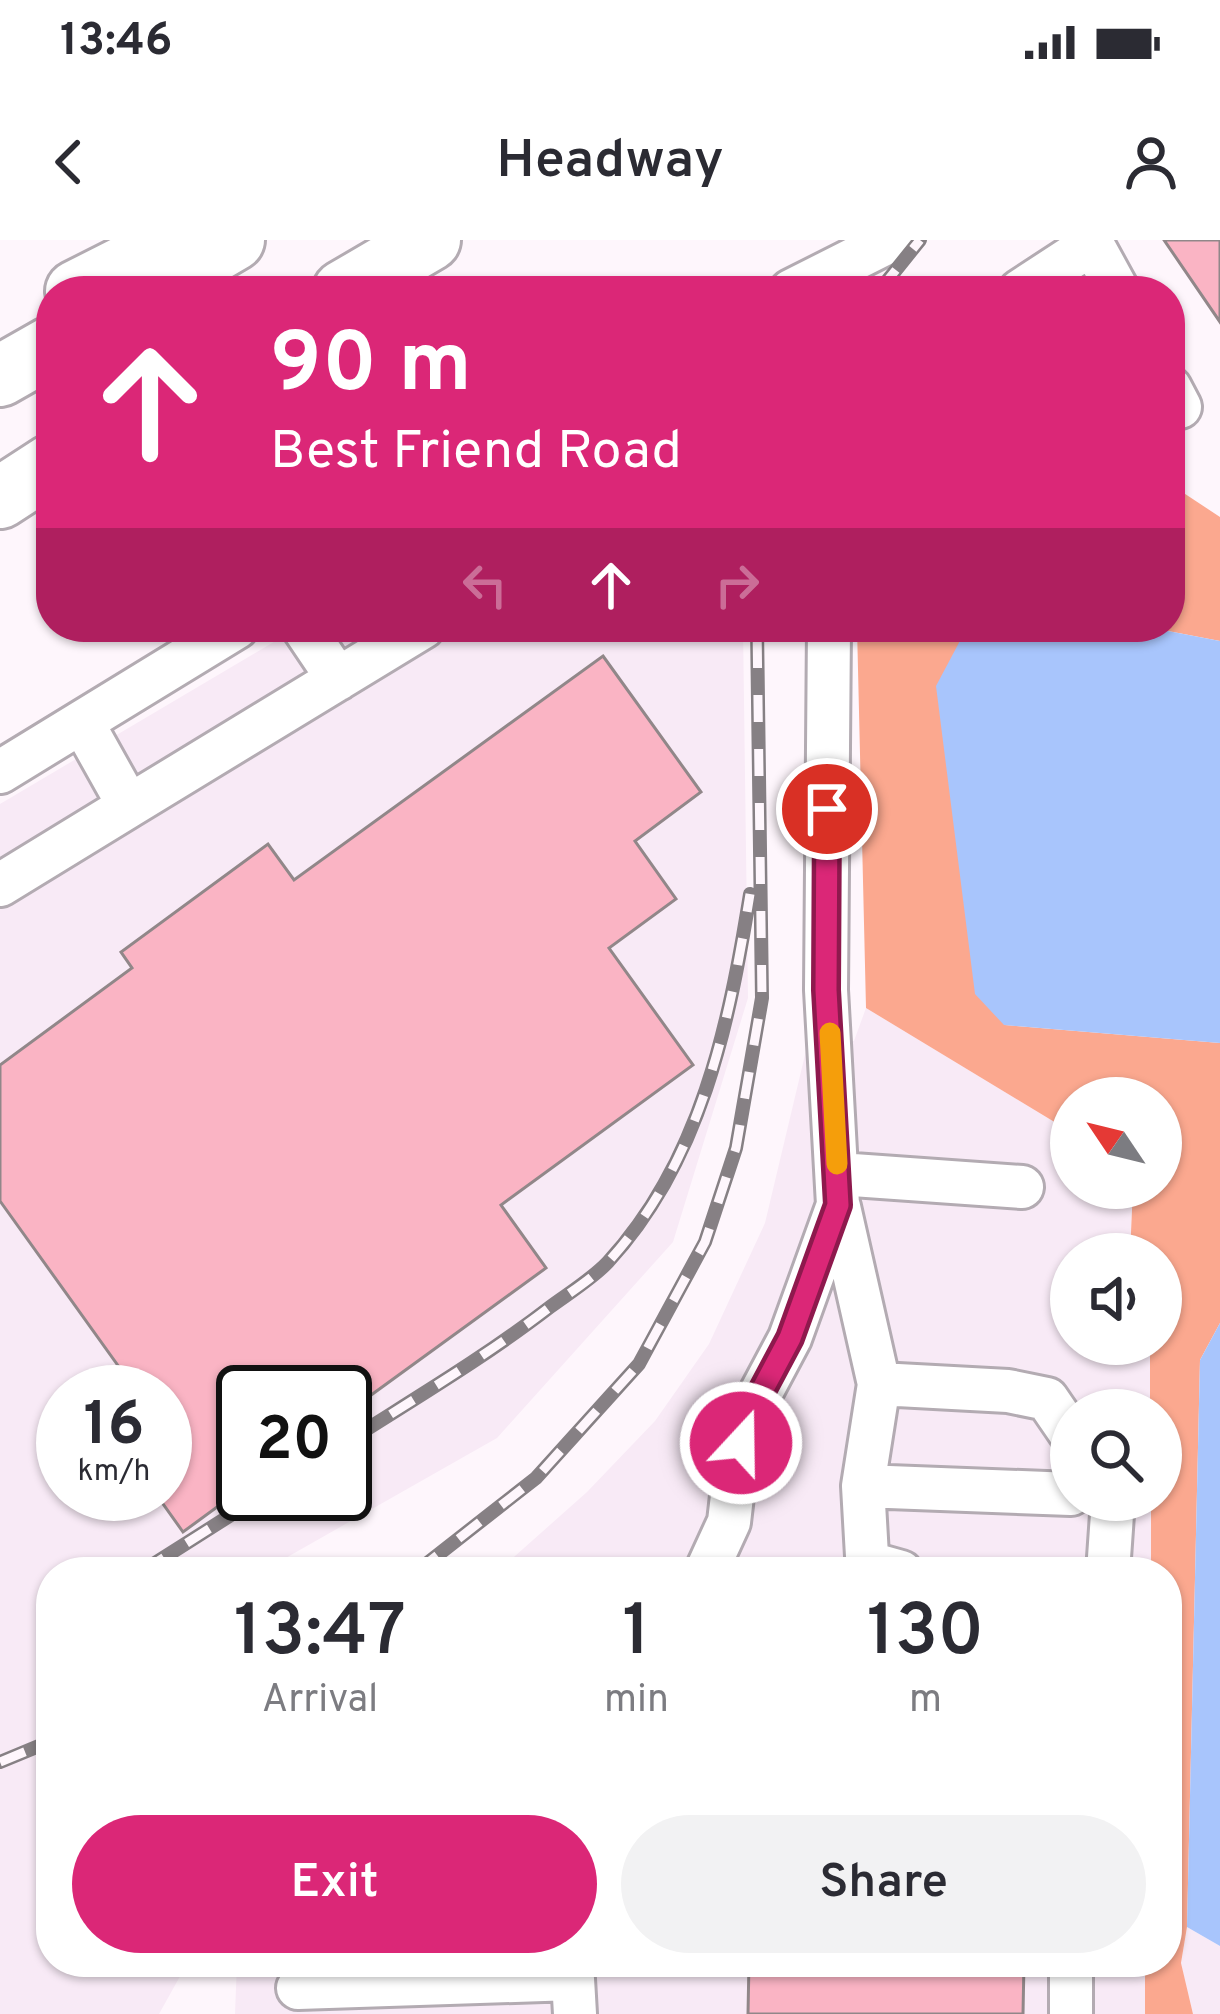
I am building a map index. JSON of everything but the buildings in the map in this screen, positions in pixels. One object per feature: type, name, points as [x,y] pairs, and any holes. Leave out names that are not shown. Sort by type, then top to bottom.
[{"type":"highway","points":[[106,276],[177,240]]},
{"type":"highway","points":[[173,276],[234,240]]},
{"type":"highway","points":[[369,276],[430,240]]},
{"type":"highway","points":[[0,331],[36,312]]},
{"type":"highway","points":[[0,376],[36,356]]},
{"type":"highway","points":[[0,495],[36,473]]},
{"type":"street","points":[[821,276],[892,240]]},
{"type":"street","points":[[1042,276],[1091,242],[1110,276]]},
{"type":"street","points":[[0,772],[213,642]]},
{"type":"street","points":[[313,642],[338,679]]},
{"type":"street","points":[[0,885],[398,642]]},
{"type":"street","points":[[829,642],[826,990],[833,1139],[879,1384],[863,1486],[868,1557]]},
{"type":"street","points":[[82,722],[128,806]]},
{"type":"street","points":[[839,1190],[1022,1187]]},
{"type":"street","points":[[713,1557],[729,1522],[748,1417],[790,1338],[839,1190]]},
{"type":"street","points":[[879,1384],[1008,1391],[1050,1403]]},
{"type":"street","points":[[863,1486],[1050,1493]]},
{"type":"street","points":[[1109,1557],[1112,1521]]},
{"type":"street","points":[[1071,1977],[1071,2014]]},
{"type":"street","points":[[298,1988],[578,1985]]},
{"type":"shaded area","points":[[1185,494],[1220,517],[1220,641],[1185,634]]},
{"type":"shaded area","points":[[274,642],[743,642],[748,998],[673,1242],[497,1438],[372,1509],[372,1365],[216,1365],[216,1521],[351,1521],[287,1557],[36,1557],[36,1977],[180,1977],[159,2014],[0,2014],[0,804]]},
{"type":"shaded area","points":[[857,642],[963,642],[1005,1025],[1220,1043],[1220,1323],[1200,1360],[1187,1927],[1182,1957],[1182,1557],[1151,1557],[1151,1521],[1182,1521],[1182,1389],[1150,1389],[1150,1365],[1182,1365],[1182,1233],[1131,1233],[1132,1209],[1182,1209],[1182,1077],[1050,1077],[1050,1119],[866,1008]]},
{"type":"shaded area","points":[[866,1008],[1050,1119],[1050,1209],[1132,1209],[1131,1233],[1050,1233],[1050,1365],[1150,1365],[1150,1389],[1050,1389],[1050,1521],[1151,1521],[1151,1557],[514,1557],[587,1492],[655,1421],[709,1344],[765,1223],[809,1038],[854,1041]]},
{"type":"shaded area","points":[[1187,1927],[1220,1946],[1220,2014],[1193,2014],[1182,1958]]},
{"type":"shaded area","points":[[1182,1967],[1193,2014],[1145,2014],[1145,1977],[1182,1977]]},
{"type":"shaded area","points":[[236,1977],[1145,1977],[1145,2014],[235,2014]]},
{"type":"water","points":[[1185,634],[1220,641],[1220,1043],[1004,1025],[975,994],[936,686],[959,642],[1185,642]]},
{"type":"water","points":[[1220,1323],[1220,1946],[1187,1927],[1200,1360]]},
{"type":"railway","points":[[891,276],[920,240]]},
{"type":"railway","points":[[435,1557],[536,1478],[639,1364],[705,1242],[736,1148],[762,998],[757,642]]},
{"type":"railway","points":[[372,1426],[580,1286],[608,1262],[640,1223],[688,1136],[706,1089],[732,993],[750,894]]},
{"type":"railway","points":[[165,1557],[221,1521]]},
{"type":"railway","points":[[0,1762],[36,1747]]},
{"type":"slow traffic","points":[[830,1033],[837,1164]]},
{"type":"route","points":[[741,1443],[748,1417],[790,1338],[838,1205],[826,990],[827,809]]}]
